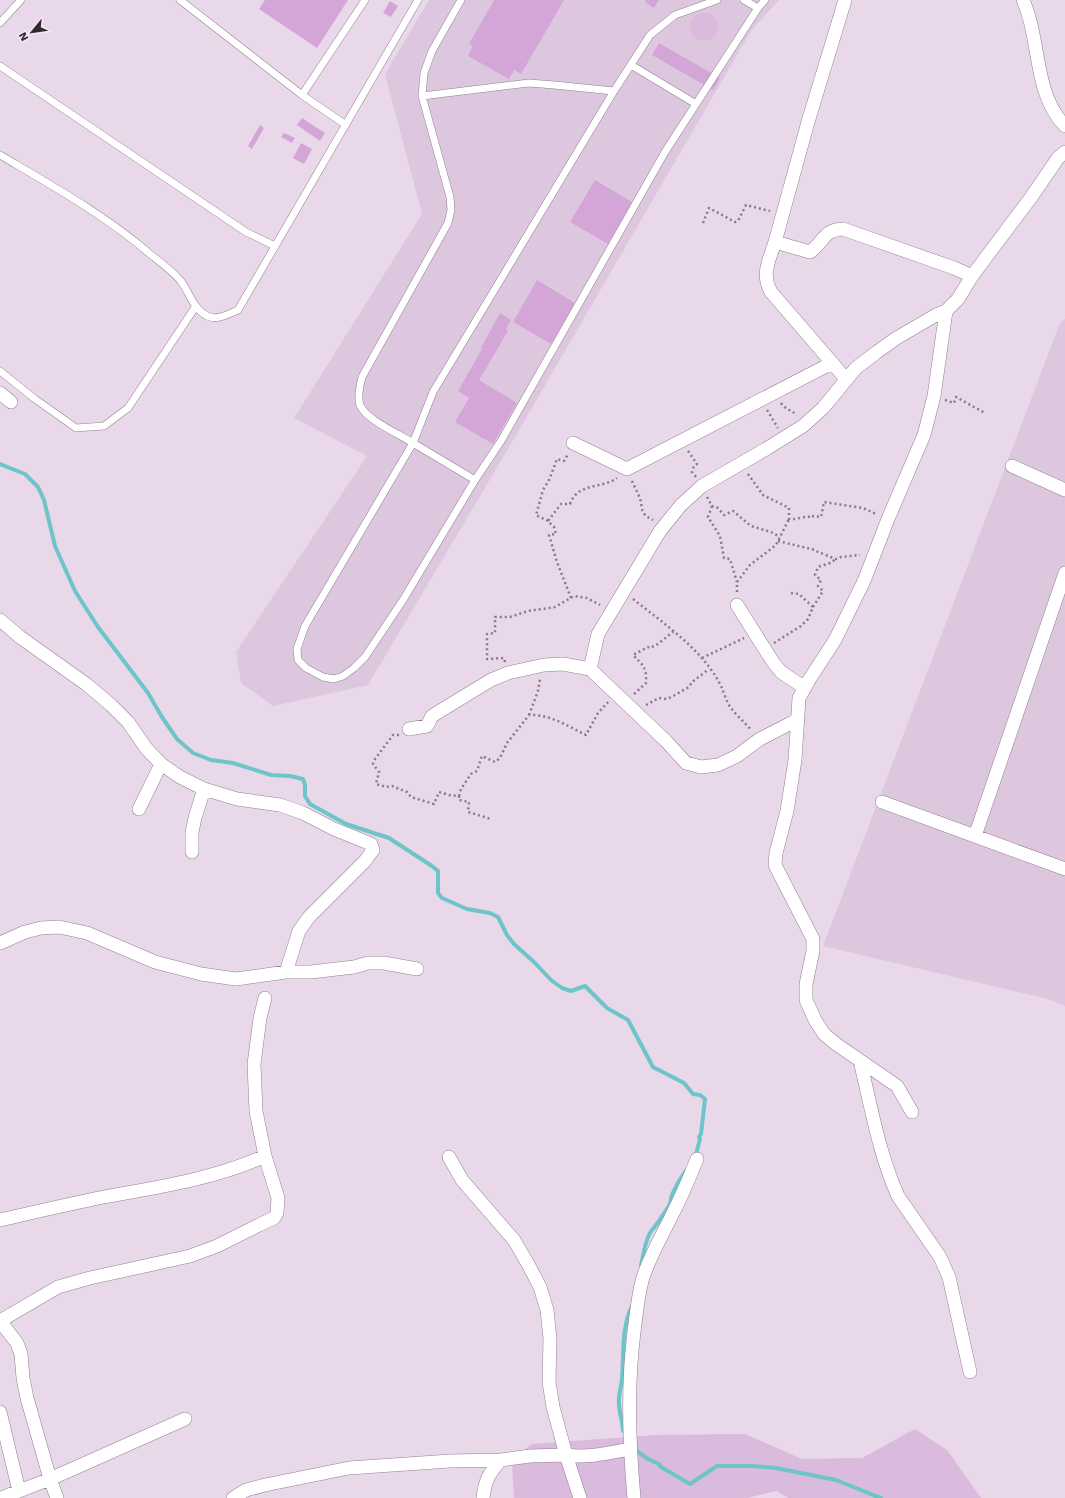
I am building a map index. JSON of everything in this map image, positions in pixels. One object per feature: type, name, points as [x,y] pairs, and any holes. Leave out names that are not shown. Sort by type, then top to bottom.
[{"type":"street","points":[[845,0],[766,266],[766,280],[771,292],[846,379]]},
{"type":"street","points":[[1023,0],[1032,29],[1045,91],[1056,115],[1065,126]]},
{"type":"street","points":[[590,670],[598,634],[660,531],[681,505],[702,486],[803,426],[823,408],[856,368],[895,339],[936,315],[946,311],[958,299],[972,276],[1032,196],[1058,158],[1065,152]]},
{"type":"street","points":[[774,242],[810,252],[828,233],[843,229],[972,276]]},
{"type":"street","points":[[912,1112],[898,1086],[836,1044],[824,1034],[815,1020],[806,1000],[806,984],[811,963],[813,939],[775,865],[776,853],[787,811],[795,760],[799,698],[835,640],[864,581],[888,519],[924,435],[934,396],[946,311]]},
{"type":"street","points":[[573,443],[627,470],[832,363]]},
{"type":"street","points":[[0,393],[11,402]]},
{"type":"street","points":[[1012,466],[1065,490]]},
{"type":"street","points":[[975,836],[1065,573]]},
{"type":"street","points":[[737,605],[781,672],[805,688]]},
{"type":"street","points":[[0,620],[20,637],[86,684],[111,705],[128,722],[146,748],[161,764],[180,777],[204,789],[237,799],[280,805],[292,809],[371,844],[373,848],[372,851],[365,860],[309,917],[299,932],[286,972]]},
{"type":"street","points":[[409,729],[418,729],[427,726],[432,716],[492,680],[508,673],[544,665],[563,664],[590,670],[666,741],[686,763],[701,767],[718,765],[737,756],[760,739],[797,720]]},
{"type":"street","points":[[139,809],[161,764]]},
{"type":"street","points":[[192,852],[194,825],[204,789]]},
{"type":"street","points":[[882,802],[1065,869]]},
{"type":"street","points":[[0,943],[25,932],[41,928],[59,927],[87,933],[155,962],[201,974],[236,979],[286,972],[311,972],[354,967],[368,963],[384,963],[416,969]]},
{"type":"street","points":[[56,1498],[27,1398],[23,1378],[21,1354],[17,1343],[0,1321],[58,1287],[90,1278],[190,1256],[217,1246],[274,1218],[277,1213],[278,1198],[265,1156],[256,1111],[254,1064],[260,1018],[265,998]]},
{"type":"street","points":[[860,1061],[882,1148],[898,1196],[940,1257],[949,1278],[970,1372]]},
{"type":"street","points":[[0,1220],[83,1201],[195,1180],[253,1162],[265,1156]]},
{"type":"street","points":[[449,1157],[462,1180],[514,1240],[540,1287],[547,1310],[549,1325],[549,1382],[553,1407],[580,1498]]},
{"type":"street","points":[[634,1498],[630,1449],[629,1394],[636,1311],[642,1280],[697,1159]]},
{"type":"street","points":[[0,1412],[19,1491]]},
{"type":"street","points":[[1,1498],[50,1479],[185,1419]]},
{"type":"street","points":[[233,1498],[246,1490],[264,1485],[349,1468],[450,1461],[501,1460],[530,1456],[595,1456],[630,1449]]},
{"type":"street","points":[[483,1498],[484,1484],[490,1472],[501,1460]]},
{"type":"lane","points":[[0,23],[21,0]]},
{"type":"lane","points":[[180,0],[302,95],[346,125]]},
{"type":"lane","points":[[302,95],[365,0]]},
{"type":"lane","points":[[0,155],[86,206],[149,253],[180,280],[196,306],[205,315],[213,319],[224,316],[238,310],[418,0]]},
{"type":"lane","points":[[461,0],[432,51],[424,73],[422,96],[450,197],[450,216],[448,223],[362,377],[359,395],[360,405],[368,416],[475,480]]},
{"type":"lane","points":[[717,0],[675,15],[650,34],[614,92],[433,392],[412,442],[305,626],[297,649],[298,660],[306,668],[323,677],[334,679],[343,676],[365,657],[403,600],[475,480],[501,441],[665,152],[764,0]]},
{"type":"lane","points":[[744,0],[758,8]]},
{"type":"lane","points":[[631,65],[696,104]]},
{"type":"lane","points":[[0,66],[246,232],[275,246]]},
{"type":"lane","points":[[422,96],[529,83],[614,92]]},
{"type":"lane","points":[[0,371],[35,399],[76,428],[104,426],[128,408],[196,306]]},
{"type":"path","points":[[703,222],[709,208],[735,222],[738,220],[746,204],[782,214]]},
{"type":"path","points":[[776,393],[784,407],[788,410],[792,410],[797,415],[803,426]]},
{"type":"path","points":[[934,396],[954,403],[956,397],[985,413]]},
{"type":"path","points":[[760,400],[784,438]]},
{"type":"path","points":[[682,441],[697,464],[694,466],[692,472],[702,486],[712,506],[718,508],[724,515],[733,511],[751,526],[771,532],[780,537]]},
{"type":"path","points":[[571,598],[557,562],[549,535],[556,534],[554,527],[548,521],[536,515],[543,490],[557,459],[564,461],[573,443]]},
{"type":"path","points":[[738,582],[750,565],[776,546],[789,519],[789,508],[763,495],[741,464]]},
{"type":"path","points":[[548,521],[561,504],[570,504],[573,496],[588,487],[610,482],[627,470],[640,497],[641,509],[645,516],[656,521],[660,531]]},
{"type":"path","points":[[789,519],[797,520],[804,516],[821,517],[824,502],[863,508],[888,519]]},
{"type":"path","points":[[712,506],[708,517],[720,536],[724,558],[730,559],[738,582],[737,605]]},
{"type":"path","points":[[778,541],[816,550],[836,559]]},
{"type":"path","points":[[765,648],[801,626],[808,619],[813,607],[823,591],[818,586],[822,580],[815,575],[818,567],[841,557],[859,554],[872,558]]},
{"type":"path","points":[[623,592],[660,619],[702,658],[722,687],[728,704],[734,713],[746,723],[753,733],[760,739]]},
{"type":"path","points":[[791,593],[799,594],[813,607]]},
{"type":"path","points":[[508,673],[504,658],[487,659],[487,634],[495,633],[495,617],[510,616],[555,606],[574,596],[586,598],[611,613]]},
{"type":"path","points":[[529,715],[539,715],[550,718],[586,735],[598,713],[605,704],[620,698],[646,683],[645,668],[634,655],[648,647],[650,648],[658,644],[674,631]]},
{"type":"path","points":[[702,658],[755,632]]},
{"type":"path","points":[[491,819],[468,812],[469,802],[458,800],[461,790],[471,774],[477,770],[482,756],[495,762],[500,758],[507,743],[529,715],[538,691],[540,675],[544,665]]},
{"type":"path","points":[[637,715],[646,705],[654,700],[659,698],[667,699],[689,687],[692,682],[709,669]]},
{"type":"path","points":[[409,729],[405,734],[393,735],[375,759],[373,764],[379,772],[376,784],[386,787],[392,786],[407,792],[411,797],[434,804],[439,792],[459,796]]},
{"type":"shaded area","points":[[429,0],[779,0],[751,31],[508,449],[368,685],[273,706],[241,683],[236,652],[367,456],[294,418],[422,214],[385,74]]},
{"type":"shaded area","points":[[704,13],[714,17],[718,27],[714,37],[704,41],[694,37],[690,27],[694,17]]},
{"type":"shaded area","points":[[1065,319],[1065,1006],[1048,999],[823,946],[1060,323]]},
{"type":"shaded area","points":[[915,1429],[947,1450],[981,1498],[788,1498],[777,1491],[747,1498],[514,1498],[512,1462],[531,1444],[656,1435],[745,1434],[802,1459],[862,1458]]},
{"type":"building","points":[[265,0],[348,0],[317,48],[259,9]]},
{"type":"building","points":[[494,0],[564,0],[521,74],[514,70],[509,79],[468,56],[473,46],[469,44]]},
{"type":"building","points":[[646,0],[659,0],[654,8],[645,2]]},
{"type":"building","points":[[390,1],[398,6],[391,17],[383,13]]},
{"type":"building","points":[[659,43],[720,78],[713,90],[652,55]]},
{"type":"building","points":[[302,118],[325,133],[320,141],[297,125]]},
{"type":"building","points":[[260,125],[264,128],[252,149],[248,146]]},
{"type":"building","points":[[284,133],[295,138],[292,143],[281,137]]},
{"type":"building","points":[[301,143],[312,149],[304,164],[293,158]]},
{"type":"building","points":[[595,180],[632,202],[608,244],[570,222]]},
{"type":"building","points":[[537,280],[575,303],[551,344],[513,322]]},
{"type":"building","points":[[500,313],[511,320],[506,329],[508,331],[479,380],[517,403],[493,444],[455,422],[469,398],[458,391],[482,349],[481,348]]},
{"type":"waterway","points":[[0,464],[25,474],[38,487],[44,500],[55,546],[75,591],[98,627],[148,693],[177,739],[193,753],[211,760],[233,763],[271,775],[290,776],[303,779],[305,785],[305,796],[310,804],[346,824],[389,838],[432,866],[438,871],[438,893],[442,898],[467,909],[490,913],[498,917],[507,935],[514,944],[551,980],[562,988],[571,991],[585,986],[607,1008],[628,1020],[653,1067],[684,1083],[693,1094],[700,1095],[705,1099],[701,1134],[699,1137],[700,1139],[695,1158]]},
{"type":"waterway","points":[[641,1265],[646,1242],[650,1233],[669,1206],[676,1186],[688,1168]]},
{"type":"waterway","points":[[623,1431],[619,1398],[622,1379],[626,1323],[632,1306]]},
{"type":"waterway","points":[[634,1449],[690,1484],[717,1466],[753,1466],[776,1468],[836,1480],[881,1498]]}]
